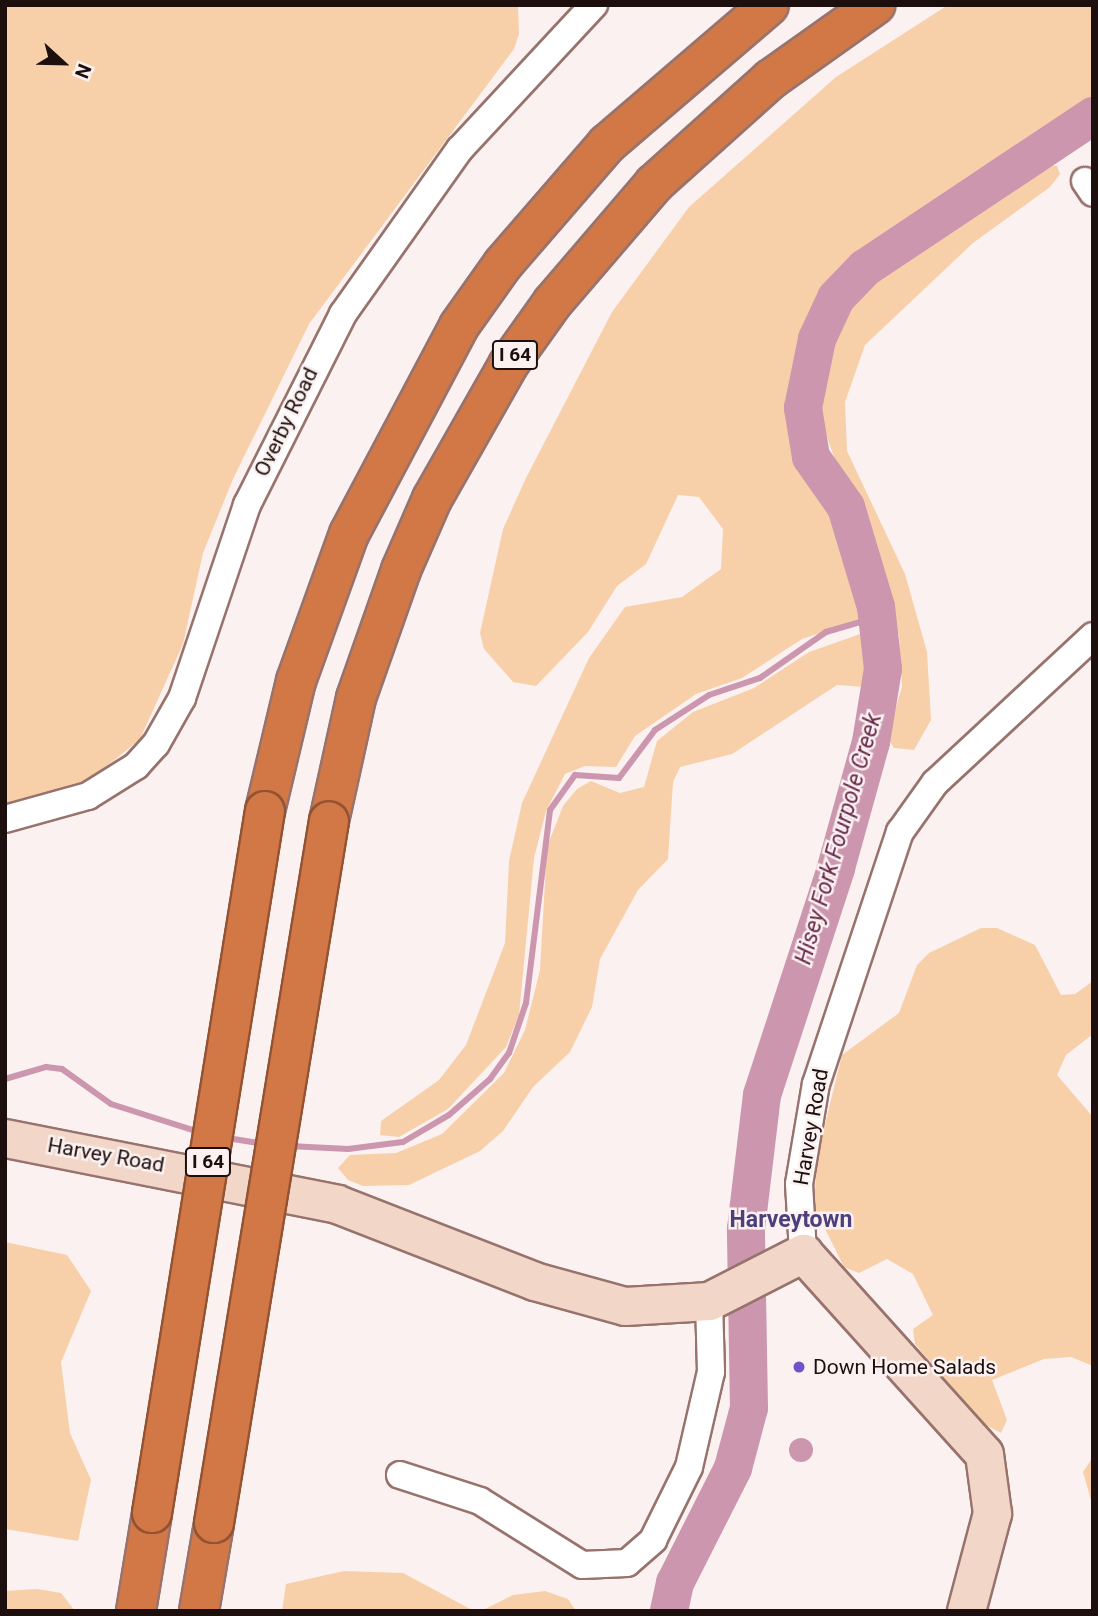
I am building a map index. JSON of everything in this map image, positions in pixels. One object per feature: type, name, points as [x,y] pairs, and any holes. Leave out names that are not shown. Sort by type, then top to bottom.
[{"type":"highway","name":"I 64","points":[[136,1611],[265,811],[296,681],[349,534],[418,393],[459,326],[528,233],[607,144],[769,5]]},
{"type":"highway","name":"I 64","points":[[199,1611],[329,821],[356,698],[401,570],[432,499],[508,365],[552,302],[654,184],[771,79],[875,5]]},
{"type":"street","name":"Overby Road","points":[[5,819],[88,796],[136,766],[156,744],[183,698],[247,505],[343,314],[468,139],[594,5]]},
{"type":"street","name":"Harvey Road","points":[[5,1138],[337,1204],[581,1296],[654,1309],[716,1297],[803,1253],[799,1184],[816,1084],[900,832],[935,783],[1093,636]]},
{"type":"street","points":[[803,1253],[984,1454],[992,1513],[966,1611]]},
{"type":"street","points":[[400,1475],[480,1501],[582,1565],[627,1563],[662,1526],[689,1467],[711,1372],[716,1297]]},
{"type":"shaded area","points":[[5,5],[518,5],[519,34],[514,49],[309,324],[233,479],[203,553],[183,644],[140,739],[91,779],[5,804]]},
{"type":"shaded area","points":[[948,5],[1093,5],[1093,106],[862,259],[816,315],[807,337],[796,429],[818,489],[862,559],[863,619],[802,639],[742,678],[696,694],[635,736],[616,767],[585,766],[565,774],[546,811],[534,858],[519,1015],[506,1047],[448,1109],[399,1137],[380,1135],[381,1121],[439,1080],[466,1045],[505,943],[509,861],[522,803],[589,658],[625,607],[682,597],[721,569],[723,529],[699,497],[678,495],[646,564],[617,586],[588,632],[536,686],[513,682],[484,649],[480,633],[503,529],[526,478],[612,312],[689,207],[836,77]]},
{"type":"shaded area","points":[[1042,165],[1057,166],[1060,174],[1050,187],[973,243],[865,345],[845,402],[847,451],[905,574],[927,652],[931,720],[914,750],[894,748],[887,737],[902,687],[899,636],[863,511],[844,485],[817,409],[832,332],[861,284]]},
{"type":"shaded area","points":[[863,633],[870,635],[876,667],[864,687],[837,685],[732,754],[680,767],[673,782],[668,859],[638,890],[600,959],[592,1007],[570,1052],[533,1087],[503,1131],[480,1151],[409,1185],[363,1186],[348,1180],[338,1168],[350,1155],[396,1153],[442,1134],[504,1073],[525,1030],[540,970],[547,847],[563,806],[577,789],[591,781],[620,793],[644,787],[657,741],[693,712],[754,688],[809,652]]},
{"type":"shaded area","points":[[981,928],[997,928],[1035,945],[1061,995],[1075,994],[1093,981],[1093,1034],[1066,1055],[1057,1075],[1093,1117],[1093,1366],[1071,1357],[1044,1359],[992,1380],[1007,1420],[1001,1433],[980,1422],[915,1344],[913,1329],[933,1315],[913,1274],[887,1259],[859,1273],[844,1267],[814,1207],[817,1157],[842,1055],[899,1013],[917,965],[929,953]]},
{"type":"shaded area","points":[[5,1242],[67,1255],[91,1291],[61,1362],[70,1433],[91,1480],[78,1541],[5,1529]]},
{"type":"shaded area","points":[[801,1438],[810,1441],[813,1450],[810,1459],[801,1462],[792,1459],[789,1450],[792,1441]]},
{"type":"shaded area","points":[[1093,1457],[1093,1507],[1083,1472]]},
{"type":"shaded area","points":[[344,1571],[403,1573],[474,1611],[282,1611],[286,1584]]},
{"type":"shaded area","points":[[37,1589],[61,1593],[75,1611],[5,1611],[5,1591]]},
{"type":"shaded area","points":[[545,1591],[568,1599],[576,1611],[481,1611],[513,1595]]},
{"type":"waterway","name":"Hisey Fork Fourpole Creek","points":[[669,1611],[675,1583],[733,1468],[749,1408],[746,1229],[762,1095],[836,868],[871,742],[883,669],[876,607],[846,507],[811,457],[803,408],[817,339],[836,298],[865,268],[1093,116]]},
{"type":"waterway","points":[[289,1146],[348,1149],[403,1142],[449,1115],[490,1079],[509,1053],[526,1003],[550,810],[575,775],[619,778],[655,730],[709,695],[760,678],[826,632],[877,617]]},
{"type":"waterway","points":[[5,1079],[46,1067],[62,1069],[111,1104],[202,1133]]},
{"type":"waterway","points":[[227,1138],[264,1144]]},
{"type":"place","name":"Down Home Salads","points":[[799,1367]]},
{"type":"district","name":"Harveytown","points":[[791,1220]]}]
